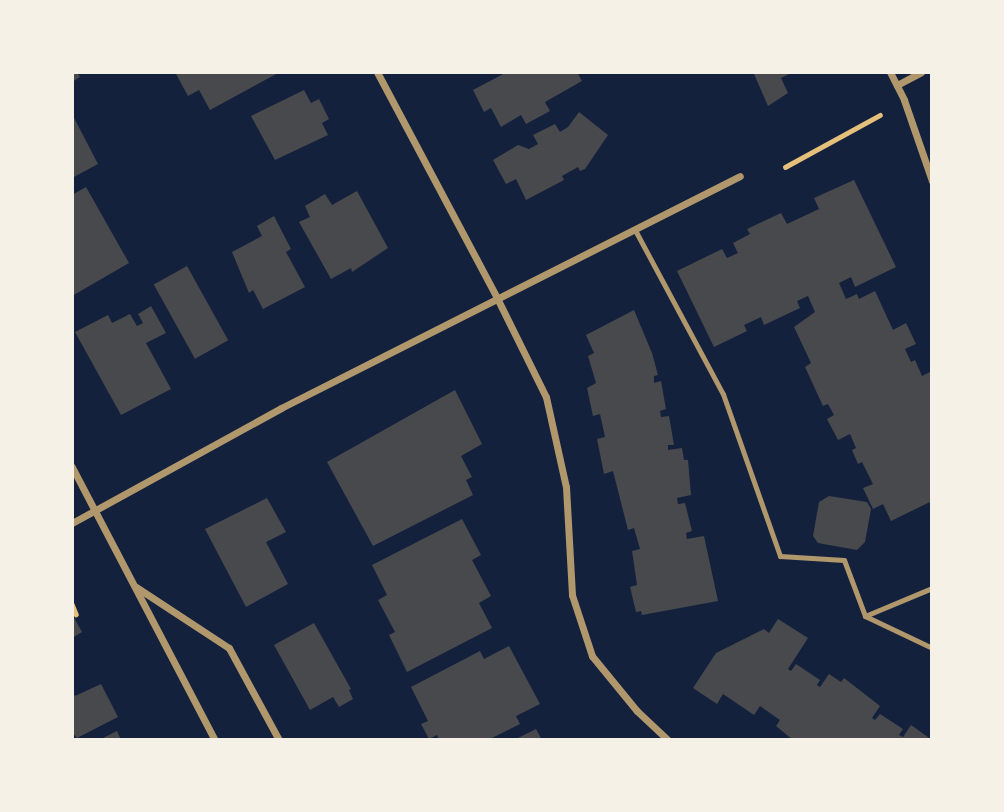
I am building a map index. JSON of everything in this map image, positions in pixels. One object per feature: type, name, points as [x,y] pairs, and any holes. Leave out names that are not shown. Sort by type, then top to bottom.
[{"type":"street","points":[[377,72],[498,300],[546,397],[566,487],[572,594],[592,656],[637,711],[668,740]]},
{"type":"street","points":[[890,72],[932,181]]},
{"type":"street","points":[[897,85],[921,72]]},
{"type":"street","points":[[72,523],[281,408],[740,176]]},
{"type":"street","points":[[72,467],[215,740]]},
{"type":"street","points":[[133,586],[229,648],[279,740]]},
{"type":"lane","points":[[635,230],[723,394],[780,556],[844,560],[865,616],[932,648]]},
{"type":"lane","points":[[865,616],[932,588]]},
{"type":"path","points":[[785,167],[880,115]]},
{"type":"path","points":[[72,604],[76,614]]},
{"type":"building","points":[[72,72],[77,72],[80,77],[72,82]]},
{"type":"building","points":[[280,72],[210,110],[199,90],[188,96],[176,74]]},
{"type":"building","points":[[507,72],[577,72],[582,81],[545,102],[550,111],[526,124],[521,115],[501,127],[491,108],[484,112],[473,90]]},
{"type":"building","points":[[793,72],[781,78],[788,93],[768,106],[754,74]]},
{"type":"building","points":[[304,90],[311,103],[319,99],[329,119],[322,123],[328,135],[275,160],[251,116]]},
{"type":"building","points":[[579,112],[608,135],[585,169],[580,171],[578,167],[562,176],[564,180],[526,200],[516,179],[506,184],[493,160],[518,145],[529,149],[538,144],[533,135],[555,124],[560,132],[568,127]]},
{"type":"building","points":[[72,114],[98,164],[72,178]]},
{"type":"building","points":[[854,180],[896,267],[855,287],[851,277],[839,283],[846,299],[857,294],[859,299],[875,291],[893,330],[906,323],[916,344],[905,349],[911,362],[915,360],[922,376],[930,372],[932,376],[932,501],[891,521],[883,504],[873,509],[863,488],[873,484],[862,462],[858,464],[852,450],[856,448],[850,434],[838,440],[827,419],[834,415],[828,404],[823,406],[805,367],[811,363],[794,327],[815,312],[808,296],[797,301],[800,308],[764,325],[761,317],[744,325],[747,331],[714,347],[677,271],[722,249],[727,258],[738,253],[733,243],[750,234],[747,229],[781,213],[787,224],[819,209],[814,198]]},
{"type":"building","points":[[86,187],[129,263],[72,296],[72,195]]},
{"type":"building","points":[[357,191],[388,248],[352,272],[351,268],[331,279],[299,222],[310,217],[305,206],[325,194],[332,205]]},
{"type":"building","points":[[274,216],[291,249],[286,252],[305,287],[263,309],[253,290],[249,293],[232,252],[262,236],[257,226]]},
{"type":"building","points":[[187,266],[228,340],[195,359],[154,284]]},
{"type":"building","points":[[151,306],[166,333],[146,343],[171,389],[121,415],[75,332],[108,315],[112,323],[130,314],[137,326],[143,323],[138,314]]},
{"type":"building","points":[[634,310],[652,353],[658,375],[654,376],[654,383],[661,381],[666,409],[660,411],[661,417],[669,416],[674,445],[668,445],[668,450],[682,448],[684,460],[688,460],[691,495],[677,498],[678,504],[685,503],[692,531],[686,533],[687,539],[704,536],[718,601],[642,615],[641,611],[636,612],[630,587],[637,585],[632,551],[640,549],[634,528],[628,530],[613,471],[604,474],[597,439],[605,437],[600,414],[593,416],[587,388],[596,383],[588,356],[594,353],[586,335]]},
{"type":"building","points":[[455,390],[482,444],[461,456],[472,477],[466,480],[473,495],[373,546],[327,462]]},
{"type":"building","points":[[829,496],[867,502],[871,509],[865,542],[857,550],[818,543],[813,536],[819,502]]},
{"type":"building","points":[[267,498],[286,532],[266,542],[288,584],[246,607],[205,529]]},
{"type":"building","points":[[462,519],[481,555],[472,560],[491,596],[479,603],[492,628],[407,672],[389,635],[395,632],[378,600],[387,595],[372,565]]},
{"type":"building","points":[[72,614],[82,632],[72,638]]},
{"type":"building","points":[[778,619],[808,638],[788,669],[791,671],[796,664],[820,680],[817,685],[820,687],[829,674],[841,682],[844,678],[880,706],[872,718],[875,720],[880,714],[903,729],[899,735],[903,737],[911,725],[932,740],[793,740],[776,726],[780,720],[760,706],[754,715],[723,694],[717,704],[693,688],[716,653],[764,629],[769,633]]},
{"type":"building","points":[[314,623],[351,689],[349,690],[353,699],[339,707],[333,697],[310,710],[274,645]]},
{"type":"building","points":[[509,646],[540,704],[516,716],[520,724],[488,740],[439,740],[437,735],[429,739],[421,724],[428,721],[411,687],[480,651],[484,659]]},
{"type":"building","points":[[101,684],[118,717],[77,738],[72,732],[72,691],[75,696]]},
{"type":"building","points":[[536,729],[542,740],[514,740]]},
{"type":"building","points":[[117,731],[121,740],[99,740]]}]
